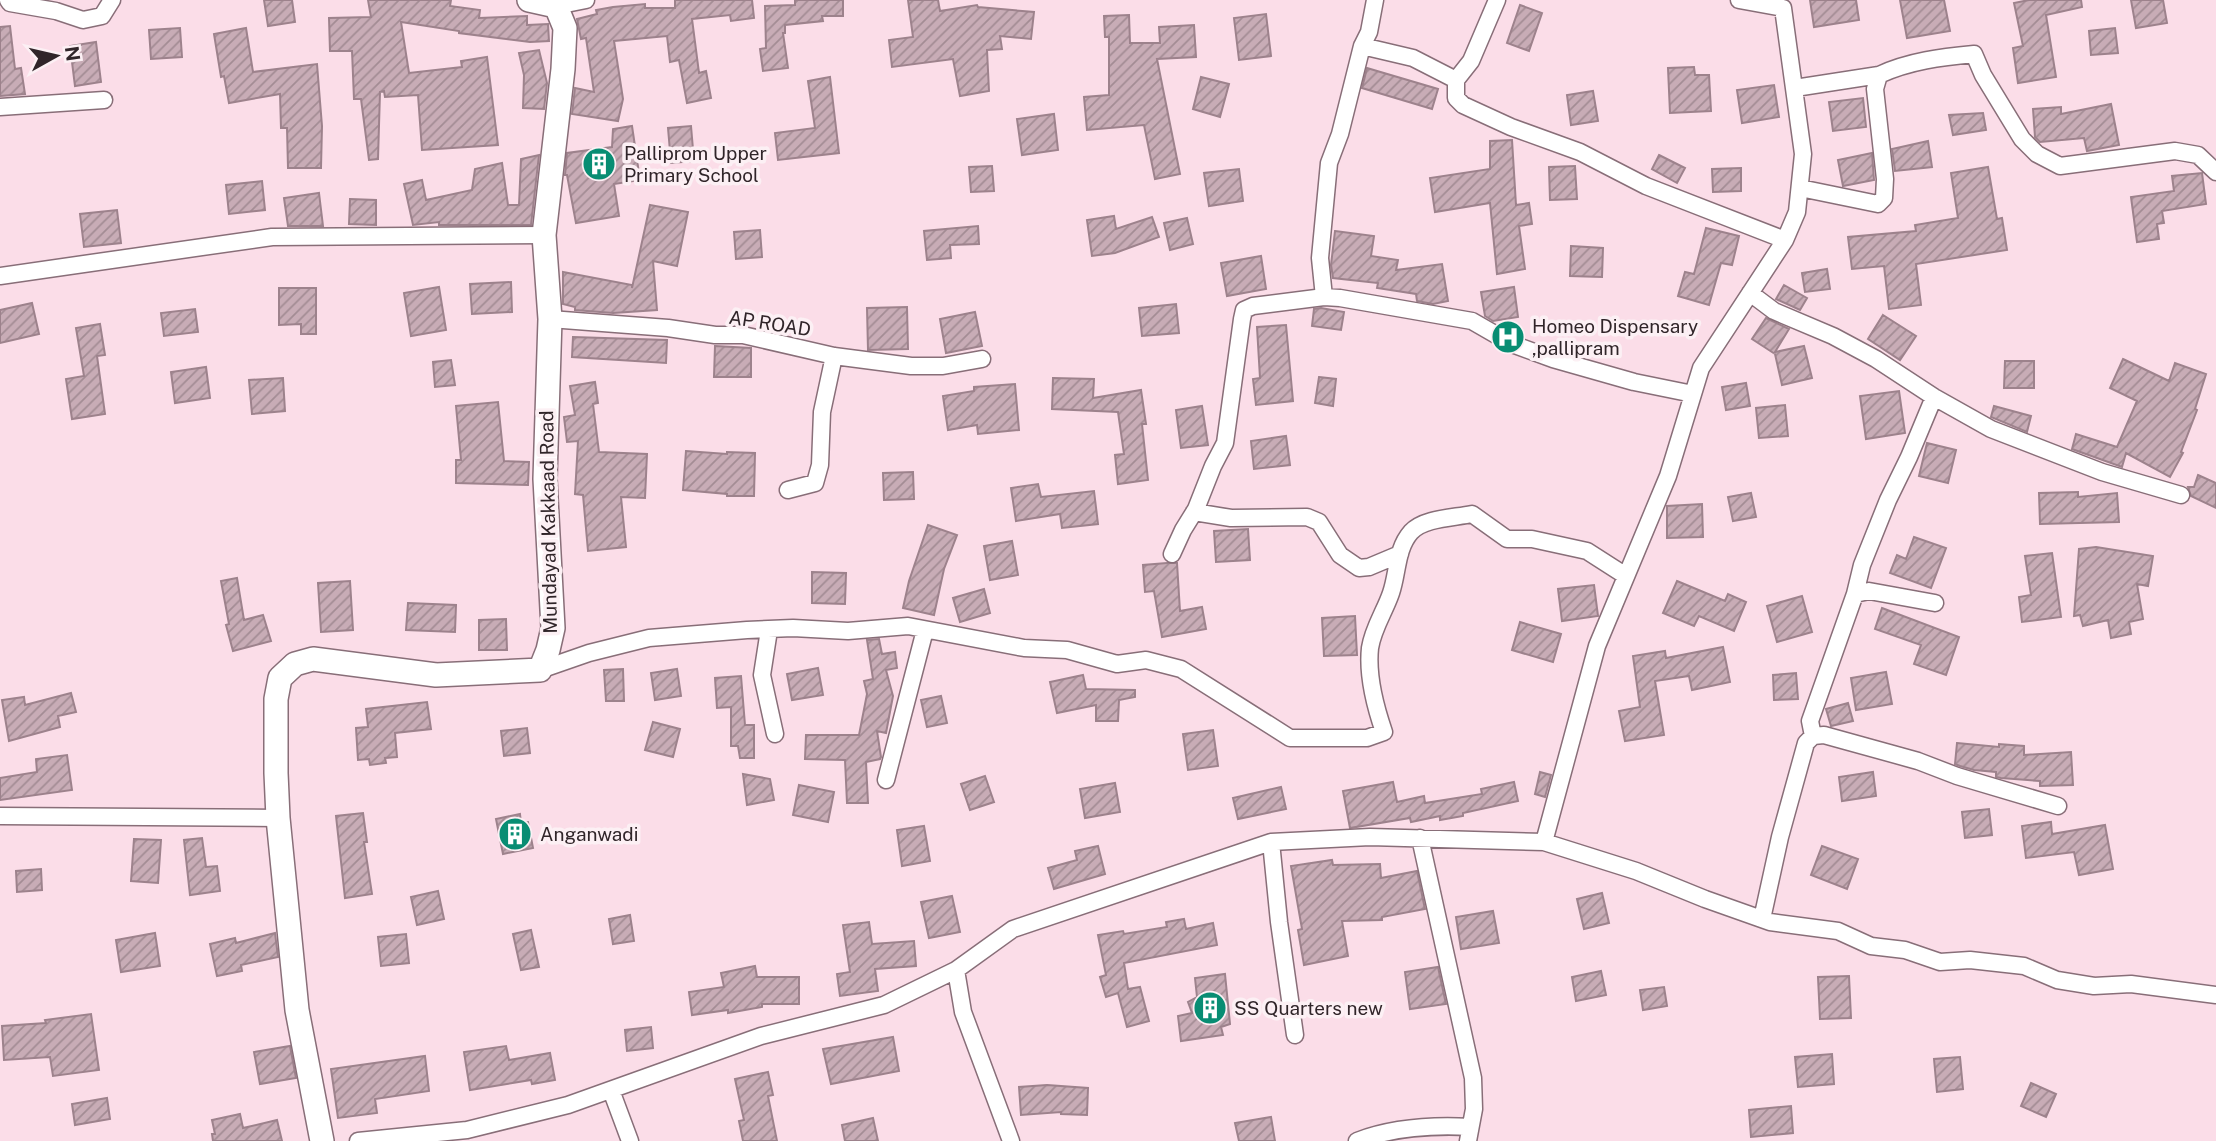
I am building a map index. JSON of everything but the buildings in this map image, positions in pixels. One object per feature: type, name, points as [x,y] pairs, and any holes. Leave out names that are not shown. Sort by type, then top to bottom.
[{"type":"main road","points":[[529,0],[556,6]]},
{"type":"main road","name":"Mundayad Kakkaad Road","points":[[540,670],[553,628],[545,478],[550,319],[544,235],[563,69],[565,28],[556,6]]},
{"type":"main road","points":[[322,1141],[297,1010],[278,818],[276,699],[280,677],[295,664],[313,659],[436,675],[540,670]]},
{"type":"street","points":[[8,0],[10,3],[55,11],[83,20],[102,16],[112,0]]},
{"type":"street","points":[[556,6],[586,0]]},
{"type":"street","points":[[1324,297],[1320,258],[1329,163],[1340,134],[1362,46],[1369,32],[1375,0]]},
{"type":"street","points":[[1497,0],[1471,61],[1456,80],[1457,98],[1463,105],[1511,127],[1580,152],[1646,186],[1786,240]]},
{"type":"street","points":[[1544,842],[1597,646],[1668,476],[1701,368],[1786,240],[1797,212],[1803,154],[1783,4],[1739,0]]},
{"type":"street","points":[[1362,46],[1413,58],[1456,80]]},
{"type":"street","points":[[1795,88],[1879,75],[1913,63],[1974,54],[1983,75],[2022,139],[2037,154],[2060,166],[2175,151],[2198,155],[2216,172]]},
{"type":"street","points":[[1800,188],[1878,204],[1884,198],[1885,180],[1875,89],[1879,75]]},
{"type":"street","points":[[0,107],[104,100]]},
{"type":"street","points":[[0,276],[272,237],[544,235]]},
{"type":"street","points":[[1750,293],[1774,310],[1833,336],[1876,359],[1934,397],[1991,429],[2137,483],[2181,495]]},
{"type":"street","points":[[1172,554],[1226,443],[1244,310],[1253,306],[1324,297],[1340,298],[1472,321],[1512,344],[1553,359],[1634,382],[1693,394]]},
{"type":"street","name":"AP ROAD","points":[[550,319],[668,328],[715,335],[743,335],[834,356],[911,366],[943,366],[982,359]]},
{"type":"street","points":[[788,490],[815,483],[820,465],[822,412],[834,356]]},
{"type":"street","points":[[1813,736],[1810,722],[1856,594],[1863,565],[1888,500],[1934,397]]},
{"type":"street","points":[[1194,512],[1231,519],[1307,517],[1319,522],[1340,555],[1359,568],[1369,567],[1400,554]]},
{"type":"street","points":[[540,670],[589,653],[649,638],[747,630],[793,628],[849,631],[908,626],[1024,648],[1067,650],[1117,664],[1146,660],[1181,669],[1290,738],[1367,738],[1384,732],[1375,707],[1370,648],[1391,593],[1400,554],[1412,531],[1432,522],[1472,514],[1507,539],[1532,539],[1587,551],[1626,576]]},
{"type":"street","points":[[1856,594],[1869,591],[1935,603]]},
{"type":"street","points":[[769,630],[762,675],[775,734]]},
{"type":"street","points":[[886,780],[925,630]]},
{"type":"street","points":[[1762,919],[1780,837],[1807,743],[1813,736],[1824,735],[1918,761],[1957,776],[2058,806]]},
{"type":"street","points":[[0,817],[278,818]]},
{"type":"street","points":[[358,1141],[467,1130],[568,1105],[761,1037],[884,1005],[956,971],[1013,929],[1271,842],[1370,837],[1544,842],[1636,871],[1762,919],[1839,931],[1871,946],[1905,950],[1940,962],[2002,962],[2024,966],[2057,980],[2094,986],[2131,984],[2216,995]]},
{"type":"street","points":[[1356,1141],[1416,1129],[1469,1134],[1475,1109],[1474,1078],[1420,838]]},
{"type":"street","points":[[1271,842],[1295,1035]]},
{"type":"street","points":[[956,971],[963,1012],[1011,1141]]},
{"type":"street","points":[[611,1090],[630,1141]]},
{"type":"place","name":"Palliprom Upper Primary School","points":[[599,164]]},
{"type":"place","name":"Homeo Dispensary ,pallipram","points":[[1508,337]]},
{"type":"place","name":"Anganwadi","points":[[515,834]]},
{"type":"place","name":"SS Quarters new","points":[[1210,1008]]}]
